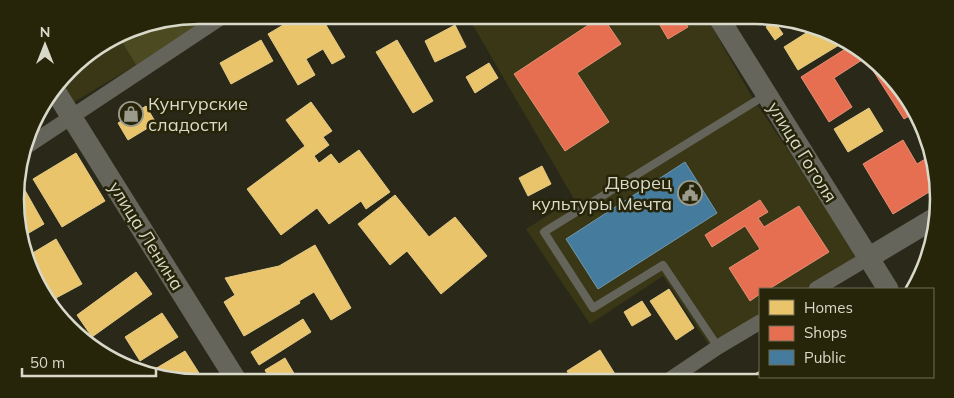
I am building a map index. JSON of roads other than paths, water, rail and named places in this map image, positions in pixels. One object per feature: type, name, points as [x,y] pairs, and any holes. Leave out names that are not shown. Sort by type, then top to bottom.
[{"type":"street","points":[[33,142],[212,24]]},
{"type":"street","name":"улица Гоголя","points":[[723,24],[887,288]]},
{"type":"street","name":"улица Ленина","points":[[58,95],[232,374]]},
{"type":"street","points":[[818,288],[929,221]]},
{"type":"street","points":[[678,374],[759,323]]},
{"type":"lane","points":[[718,347],[663,265],[593,308],[544,232],[767,94]]},
{"type":"place","name":"Кунгурские сладости","points":[[131,114]]},
{"type":"place","name":"Дворец культуры Мечта","points":[[690,193]]}]
